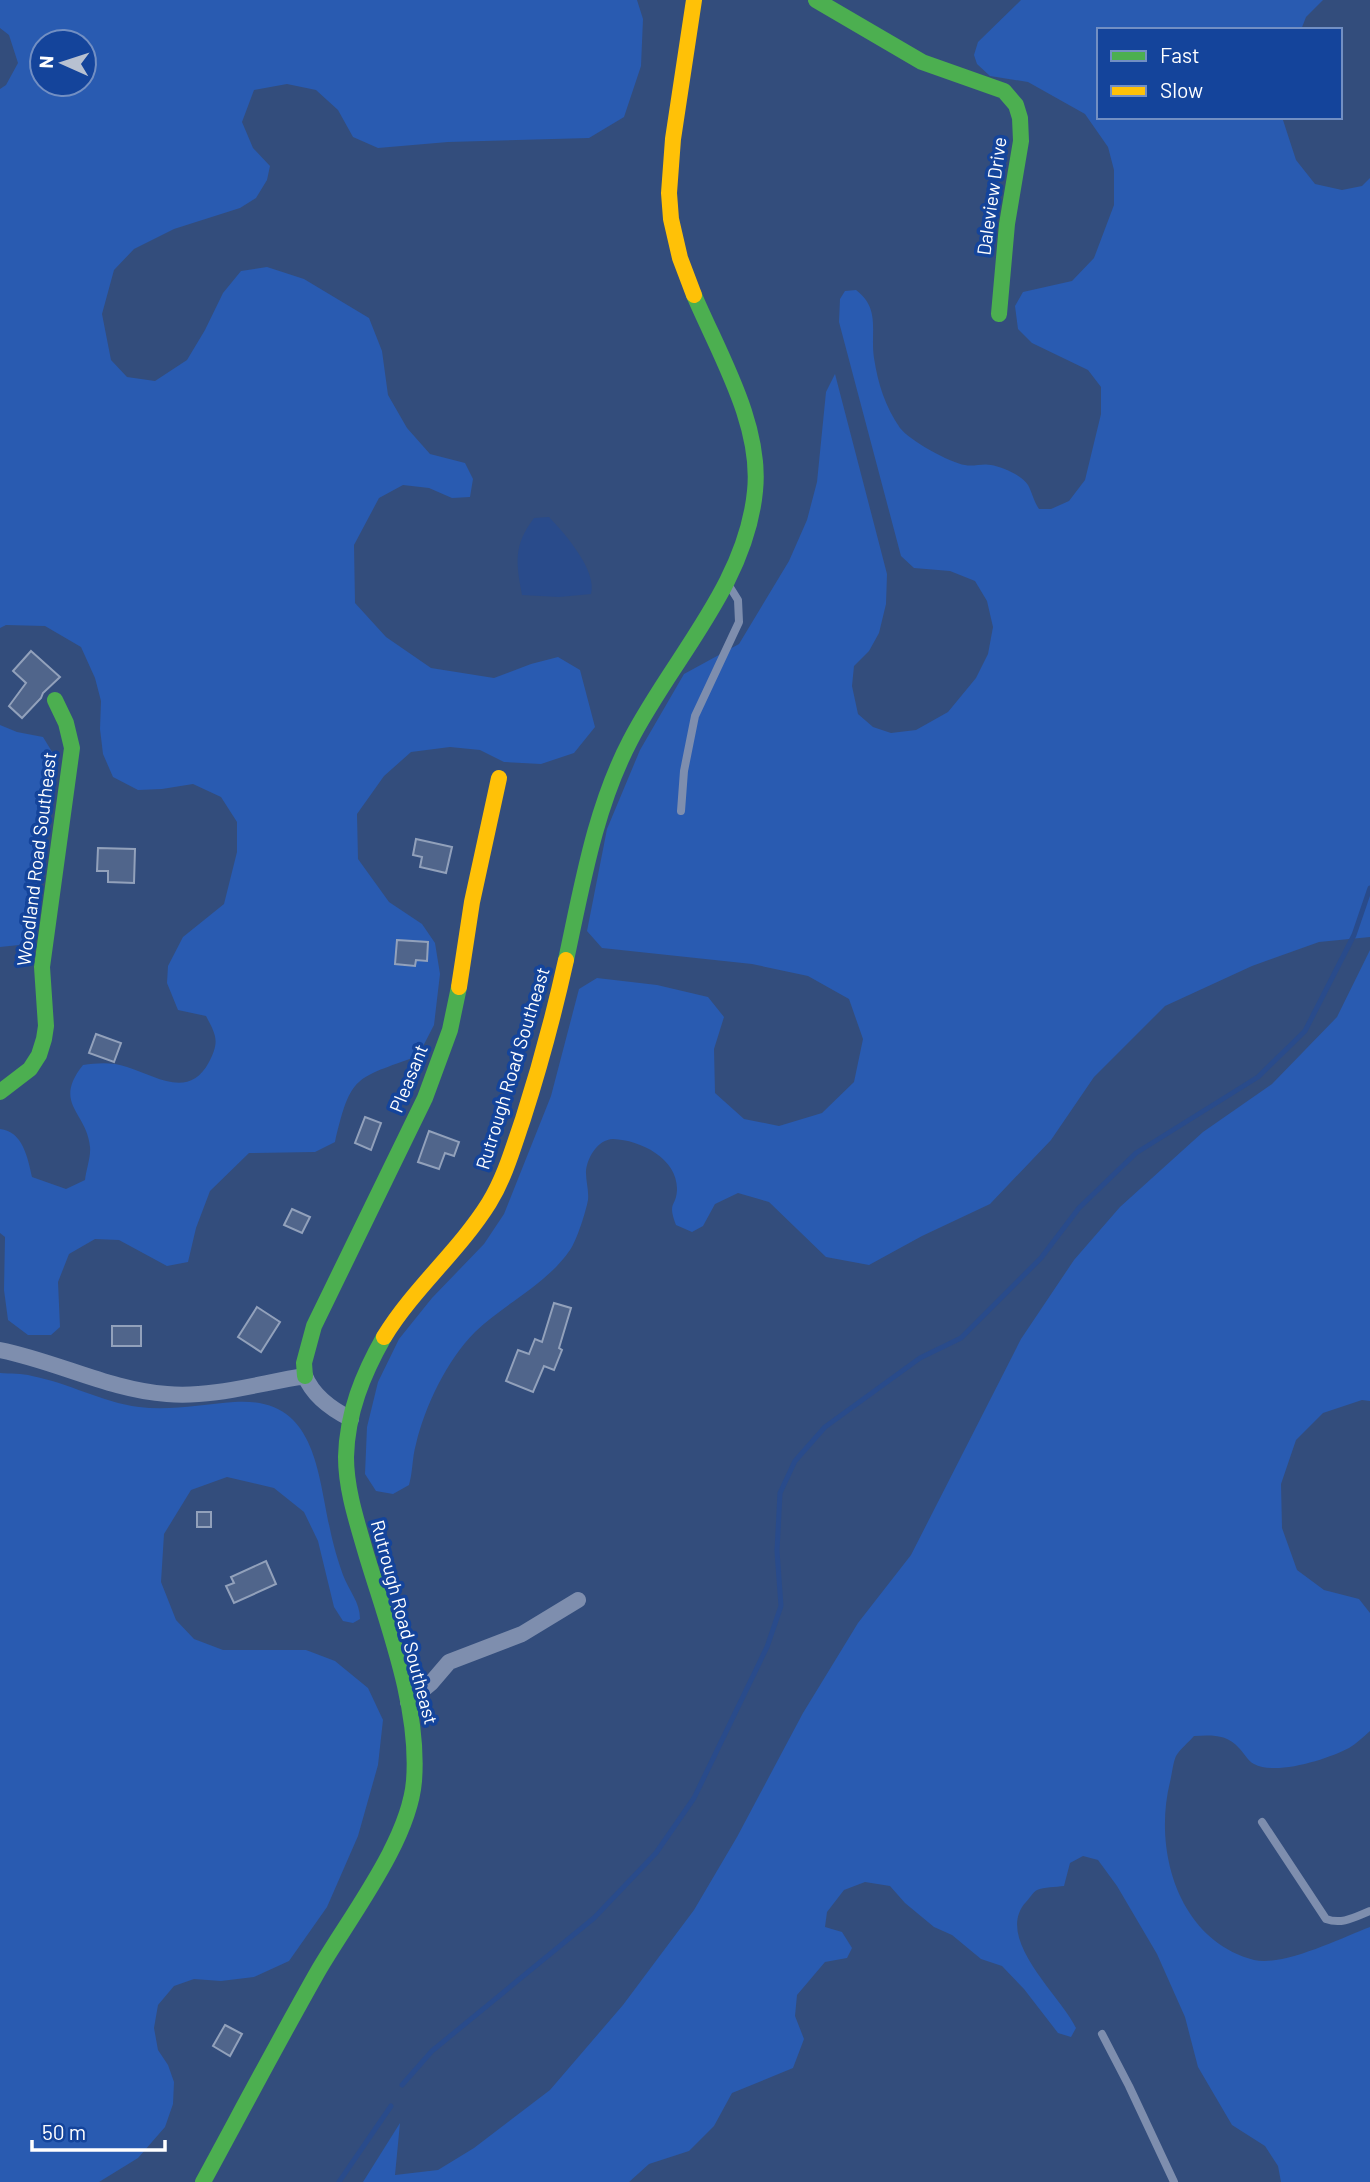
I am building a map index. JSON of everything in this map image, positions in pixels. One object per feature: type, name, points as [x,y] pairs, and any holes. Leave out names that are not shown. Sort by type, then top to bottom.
[{"type":"street","name":"Rutrough Road Southeast","points":[[203,2182],[318,1972],[401,1831],[414,1783],[415,1754],[408,1702],[354,1512],[346,1455],[357,1395],[386,1332],[410,1298],[475,1224],[503,1177],[544,1047],[559,992],[581,887],[616,773],[654,697],[725,581],[752,515],[755,486],[749,428],[686,274],[671,217],[670,159],[694,0]]},
{"type":"street","name":"Daleview Drive","points":[[816,0],[922,62],[1004,91],[1014,100],[1019,109],[1021,147],[1006,231],[999,314]]},
{"type":"street","name":"Woodland Road Southeast","points":[[0,1092],[30,1069],[39,1055],[46,1026],[42,967],[72,748],[70,730],[55,700]]},
{"type":"street","name":"Pleasant","points":[[305,1376],[304,1363],[314,1326],[425,1098],[450,1030],[472,902],[499,778]]},
{"type":"street","points":[[0,1350],[121,1385],[163,1394],[200,1394],[305,1376],[317,1396],[351,1419]]},
{"type":"street","points":[[408,1702],[431,1683],[449,1662],[522,1634],[578,1600]]},
{"type":"lane","points":[[681,811],[684,771],[695,716],[739,622],[738,600],[725,581]]},
{"type":"lane","points":[[1262,1822],[1326,1919],[1344,1922],[1370,1911]]},
{"type":"lane","points":[[1102,2034],[1174,2182]]},
{"type":"shaded area","points":[[0,0],[637,0],[643,19],[641,66],[624,117],[589,138],[448,142],[378,148],[353,137],[338,110],[316,90],[287,84],[254,90],[242,122],[253,148],[270,166],[267,180],[256,198],[240,208],[174,229],[134,249],[114,270],[102,314],[111,360],[127,377],[155,381],[187,360],[223,293],[241,271],[267,267],[304,279],[369,318],[382,351],[388,395],[407,428],[430,454],[465,463],[473,479],[470,497],[452,498],[429,488],[403,485],[379,498],[354,545],[355,603],[386,637],[431,668],[494,678],[558,657],[580,670],[595,727],[574,753],[541,764],[504,762],[480,750],[450,747],[411,752],[384,776],[357,814],[358,859],[389,902],[422,924],[435,943],[440,974],[434,1025],[418,1056],[368,1075],[359,1082],[346,1103],[335,1142],[315,1152],[249,1153],[210,1191],[196,1228],[188,1262],[167,1266],[119,1240],[95,1239],[69,1254],[58,1282],[60,1327],[51,1335],[28,1335],[8,1320],[4,1290],[5,1237],[0,1233],[0,1129],[8,1131],[19,1140],[32,1177],[66,1189],[85,1180],[90,1155],[88,1135],[71,1099],[74,1078],[83,1065],[116,1064],[160,1079],[182,1083],[201,1073],[215,1049],[214,1033],[206,1016],[178,1010],[167,983],[168,966],[183,937],[224,904],[237,852],[237,822],[221,797],[193,784],[138,790],[113,777],[103,754],[101,701],[95,678],[81,647],[45,626],[6,625],[0,628],[0,89],[6,85],[18,63],[9,35],[0,28]]},
{"type":"shaded area","points":[[1021,0],[1323,0],[1306,17],[1302,28],[1097,28],[1097,119],[1283,119],[1296,160],[1315,184],[1342,190],[1362,186],[1370,178],[1370,937],[1319,942],[1252,966],[1165,1006],[1094,1077],[1051,1140],[990,1204],[869,1265],[826,1257],[769,1202],[738,1193],[715,1204],[703,1226],[692,1232],[676,1225],[672,1208],[677,1190],[676,1179],[665,1161],[646,1147],[635,1143],[613,1139],[602,1142],[588,1162],[588,1200],[570,1250],[549,1274],[487,1322],[465,1343],[438,1384],[425,1414],[409,1485],[393,1494],[376,1491],[365,1474],[367,1427],[378,1382],[399,1339],[432,1298],[484,1244],[504,1214],[551,1096],[579,989],[597,978],[657,985],[708,997],[724,1017],[714,1049],[715,1093],[744,1119],[779,1126],[822,1113],[854,1082],[863,1039],[849,999],[808,976],[752,964],[602,948],[587,931],[607,829],[640,750],[684,674],[739,644],[789,561],[807,520],[817,482],[826,392],[835,374],[887,574],[886,604],[879,633],[869,651],[854,666],[852,686],[858,714],[873,727],[891,733],[916,730],[948,712],[976,678],[988,654],[993,627],[987,601],[975,581],[950,571],[914,568],[901,556],[839,322],[840,299],[845,291],[856,290],[869,305],[873,321],[874,358],[880,386],[895,420],[912,439],[940,456],[958,463],[991,465],[1017,475],[1028,485],[1039,509],[1051,509],[1069,501],[1085,480],[1101,414],[1101,387],[1088,370],[1032,343],[1018,329],[1015,306],[1023,292],[1072,281],[1094,258],[1114,205],[1114,170],[1108,147],[1085,114],[1028,82],[990,76],[977,64],[974,55],[978,42]]},
{"type":"shaded area","points":[[549,517],[585,564],[592,584],[591,594],[559,597],[522,595],[518,555],[522,537],[534,518]]},
{"type":"shaded area","points":[[0,725],[17,732],[43,737],[54,755],[30,933],[19,945],[0,947]]},
{"type":"shaded area","points":[[1370,950],[1370,1401],[1362,1400],[1323,1413],[1296,1440],[1281,1484],[1282,1528],[1297,1570],[1324,1590],[1359,1599],[1370,1613],[1370,1731],[1349,1748],[1328,1757],[1302,1765],[1275,1768],[1254,1764],[1234,1743],[1224,1738],[1194,1736],[1175,1759],[1166,1808],[1165,1836],[1177,1889],[1190,1913],[1206,1933],[1228,1949],[1254,1960],[1280,1959],[1296,1956],[1370,1927],[1370,2182],[1281,2182],[1278,2166],[1265,2146],[1232,2125],[1198,2067],[1185,2017],[1157,1954],[1117,1886],[1098,1860],[1083,1856],[1070,1863],[1064,1886],[1036,1891],[1018,1916],[1018,1932],[1023,1949],[1076,2028],[1071,2037],[1058,2033],[1024,1989],[1002,1966],[981,1959],[952,1935],[934,1927],[905,1903],[890,1886],[865,1882],[844,1890],[827,1912],[825,1927],[842,1932],[852,1948],[847,1958],[825,1962],[797,1995],[795,2016],[804,2039],[793,2068],[732,2093],[714,2126],[689,2151],[649,2164],[629,2182],[363,2182],[400,2123],[395,2175],[438,2170],[474,2148],[550,2090],[623,2005],[694,1910],[737,1837],[803,1713],[858,1623],[911,1555],[1021,1339],[1074,1260],[1120,1207],[1203,1132],[1272,1084],[1337,1017]]},
{"type":"shaded area","points":[[0,1373],[24,1374],[46,1379],[111,1401],[139,1407],[175,1408],[234,1402],[261,1403],[281,1411],[297,1424],[308,1441],[315,1461],[331,1535],[360,1619],[353,1623],[343,1621],[334,1607],[318,1541],[304,1512],[274,1488],[227,1477],[191,1490],[164,1534],[161,1582],[176,1620],[194,1639],[223,1650],[306,1650],[335,1661],[368,1688],[383,1720],[378,1765],[358,1836],[327,1907],[289,1961],[254,1977],[221,1981],[194,1979],[174,1986],[158,2005],[154,2028],[158,2050],[168,2065],[174,2082],[173,2104],[165,2127],[138,2158],[99,2182],[0,2182]]},
{"type":"building","points":[[31,651],[60,677],[22,718],[9,706],[26,683],[13,671]]},
{"type":"building","points":[[416,839],[452,847],[446,873],[420,867],[422,857],[413,855]]},
{"type":"building","points":[[98,848],[135,849],[134,883],[108,882],[108,871],[97,871]]},
{"type":"building","points":[[397,940],[428,942],[427,961],[416,960],[415,966],[395,964]]},
{"type":"building","points":[[96,1034],[121,1043],[114,1062],[89,1053]]},
{"type":"building","points":[[365,1117],[381,1123],[371,1150],[355,1143]]},
{"type":"building","points":[[429,1131],[459,1142],[454,1156],[445,1153],[439,1169],[418,1162]]},
{"type":"building","points":[[292,1209],[310,1217],[302,1233],[284,1225]]},
{"type":"building","points":[[554,1303],[571,1308],[559,1348],[562,1350],[554,1370],[544,1366],[533,1392],[506,1381],[518,1350],[529,1354],[535,1339],[542,1342]]},
{"type":"building","points":[[257,1307],[280,1322],[261,1352],[238,1337]]},
{"type":"building","points":[[112,1326],[141,1326],[141,1346],[112,1346]]},
{"type":"building","points":[[197,1512],[211,1512],[211,1527],[197,1527]]},
{"type":"building","points":[[266,1561],[276,1584],[234,1603],[226,1586],[234,1583],[231,1577]]},
{"type":"building","points":[[225,2025],[242,2034],[230,2056],[213,2046]]},
{"type":"waterway","points":[[402,2085],[432,2051],[594,1918],[656,1853],[694,1798],[767,1647],[781,1606],[777,1551],[780,1493],[795,1461],[825,1427],[920,1358],[961,1338],[1041,1258],[1079,1208],[1136,1153],[1258,1077],[1305,1031],[1354,935],[1370,888]]},
{"type":"waterway","points":[[339,2182],[391,2106]]},
{"type":"traffic: fast","points":[[816,0],[922,62],[1004,91],[1016,105],[1020,118],[1021,141],[1007,224],[999,314]]},
{"type":"traffic: fast","points":[[566,960],[584,876],[607,793],[630,741],[647,711],[723,590],[749,525],[755,491],[752,441],[736,390],[694,295]]},
{"type":"traffic: fast","points":[[0,1092],[30,1069],[39,1055],[46,1026],[42,967],[72,748],[66,723],[55,700]]},
{"type":"traffic: fast","points":[[305,1376],[304,1363],[314,1326],[425,1098],[450,1030],[459,987]]},
{"type":"traffic: fast","points":[[203,2182],[317,1973],[375,1880],[410,1805],[414,1781],[414,1752],[407,1694],[355,1515],[346,1469],[347,1441],[353,1409],[369,1365],[384,1337]]},
{"type":"traffic: slow","points":[[694,0],[673,139],[669,193],[671,219],[680,258],[694,295]]},
{"type":"traffic: slow","points":[[459,987],[472,902],[499,778]]},
{"type":"traffic: slow","points":[[384,1337],[409,1302],[477,1221],[500,1183],[535,1079],[566,960]]}]
